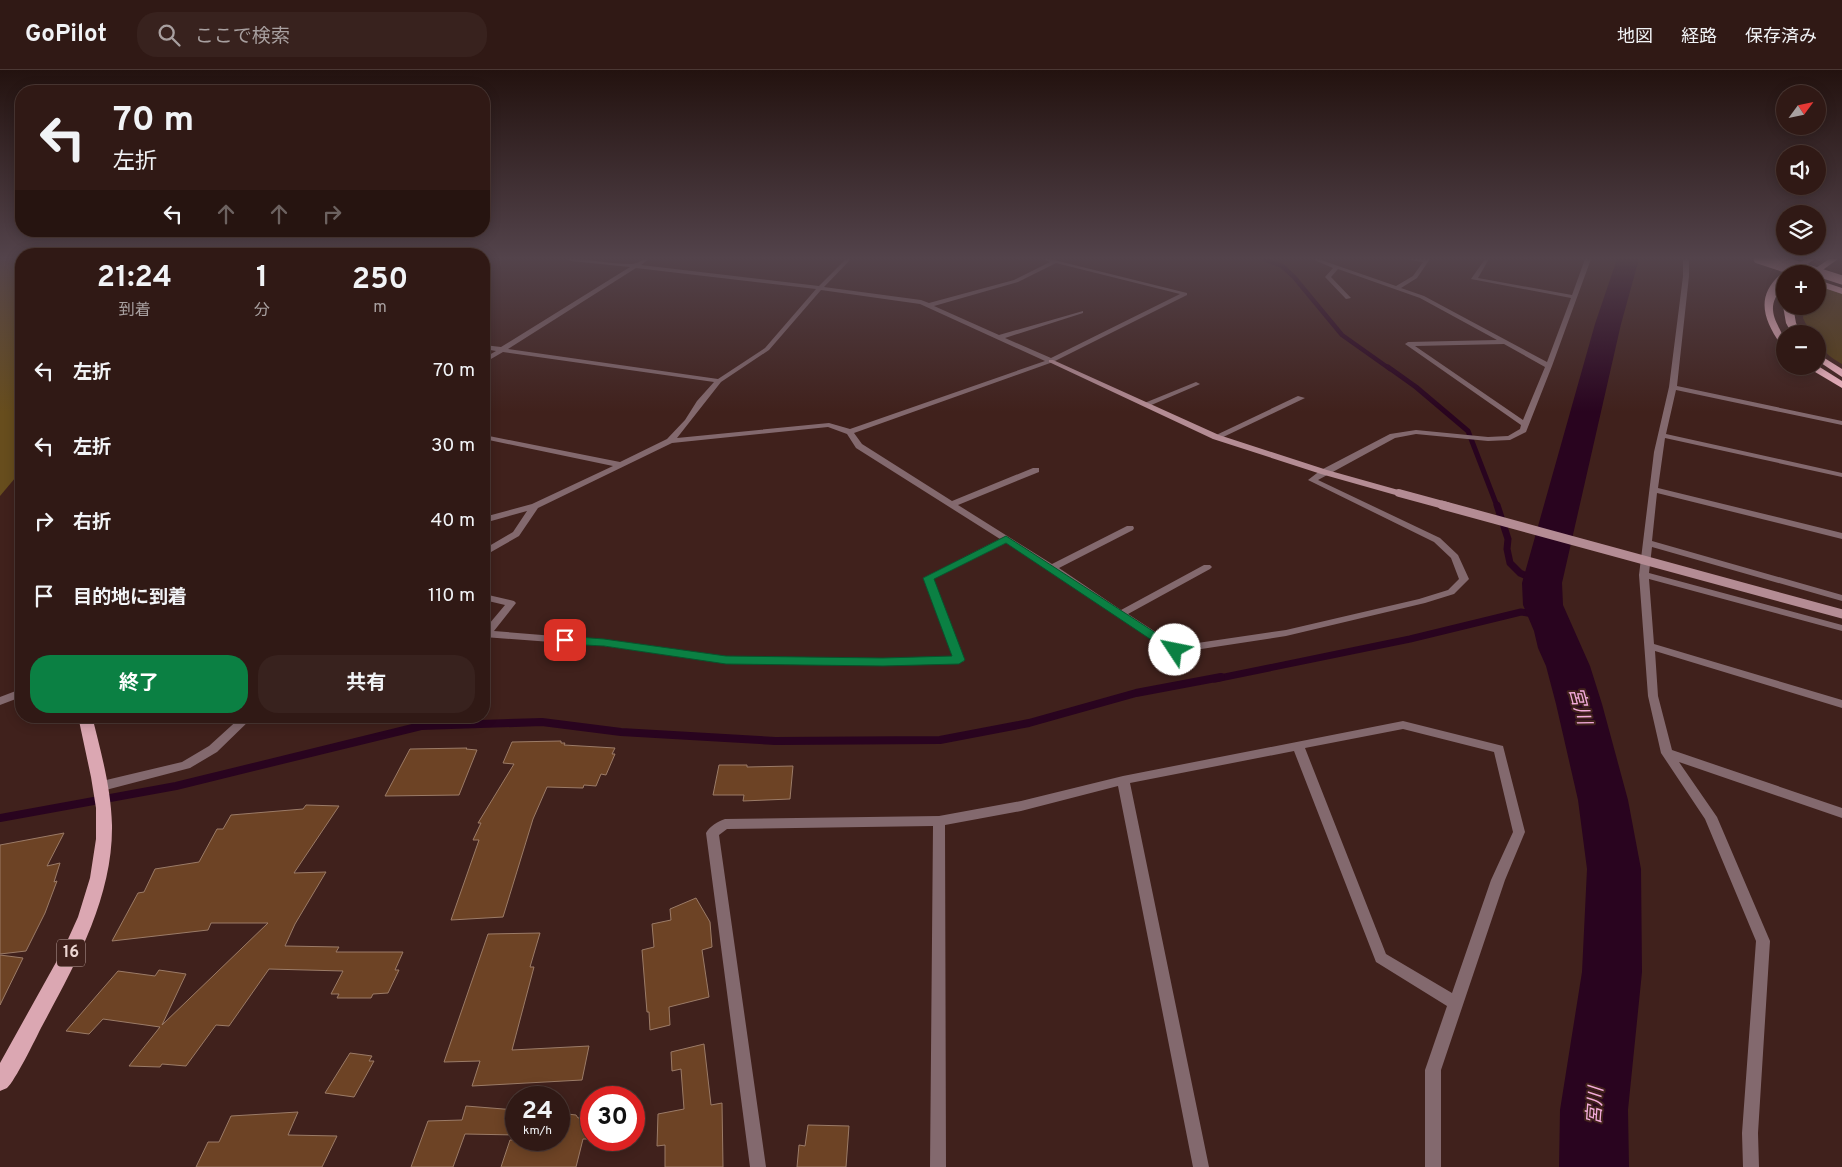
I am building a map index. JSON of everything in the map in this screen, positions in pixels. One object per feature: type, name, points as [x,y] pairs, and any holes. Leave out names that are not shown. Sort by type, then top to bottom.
[{"type":"highway","points":[[1769,310],[1776,333]]},
{"type":"highway","points":[[1826,363],[1842,374]]},
{"type":"highway","points":[[1825,375],[1842,385]]},
{"type":"main road","name":"16","points":[[1,1077],[39,1015],[84,922],[103,858],[104,811],[102,789],[87,723]]},
{"type":"street","points":[[490,357],[565,310]]},
{"type":"street","points":[[670,441],[719,381],[767,349],[801,310]]},
{"type":"street","points":[[941,310],[1216,437],[1399,494],[1842,614]]},
{"type":"street","points":[[490,518],[535,506],[670,441],[829,425],[850,432],[1051,361],[1153,310]]},
{"type":"street","points":[[1447,310],[1549,366]]},
{"type":"street","points":[[850,432],[859,446],[953,504],[1175,650],[1286,633],[1422,601],[1451,592],[1464,579],[1462,569],[1455,557],[1437,540],[1312,480],[1392,436],[1416,432],[1488,439],[1510,438],[1523,430],[1571,310]]},
{"type":"street","points":[[1682,310],[1673,387],[1658,452],[1644,575],[1653,696],[1667,752],[1711,817],[1763,941],[1750,1133],[1751,1167]]},
{"type":"street","points":[[1000,337],[1081,312]]},
{"type":"street","points":[[1506,342],[1408,344],[1525,424]]},
{"type":"street","points":[[490,348],[719,381]]},
{"type":"street","points":[[1146,404],[1196,384]]},
{"type":"street","points":[[1673,387],[1842,423]]},
{"type":"street","points":[[1216,437],[1301,398]]},
{"type":"street","points":[[1662,435],[1842,476]]},
{"type":"street","points":[[490,438],[622,465]]},
{"type":"street","points":[[953,504],[1036,470]]},
{"type":"street","points":[[1654,490],[1842,536]]},
{"type":"street","points":[[490,549],[516,534],[535,506]]},
{"type":"street","points":[[1052,568],[1130,528]]},
{"type":"street","points":[[490,634],[604,643],[726,660],[883,662],[959,660],[928,578],[1006,539]]},
{"type":"street","points":[[1649,543],[1842,598]]},
{"type":"street","points":[[1121,614],[1207,567]]},
{"type":"street","points":[[1644,575],[1842,628]]},
{"type":"street","points":[[490,598],[511,603],[490,629]]},
{"type":"street","points":[[1650,646],[1842,704]]},
{"type":"street","points":[[0,700],[15,695]]},
{"type":"street","points":[[102,789],[186,765],[213,749],[241,723]]},
{"type":"street","points":[[758,1167],[712,833],[725,824],[939,821],[1021,806],[1123,780],[1403,725],[1499,750],[1519,832],[1498,880],[1433,1070],[1433,1167]]},
{"type":"street","points":[[1298,746],[1381,958],[1456,1003]]},
{"type":"street","points":[[1667,752],[1842,813]]},
{"type":"street","points":[[1123,780],[1201,1167]]},
{"type":"street","points":[[938,1167],[939,821]]},
{"type":"shaded area","points":[[0,310],[15,310],[15,478],[0,496]]},
{"type":"shaded area","points":[[1826,310],[1842,310],[1842,364],[1826,352],[1826,325],[1806,325],[1803,315],[1826,315]]},
{"type":"building","points":[[561,741],[561,743],[565,743],[564,745],[615,748],[612,754],[615,754],[606,775],[601,774],[596,786],[584,785],[583,788],[547,787],[533,819],[503,917],[451,920],[479,840],[473,840],[481,823],[478,823],[514,764],[503,763],[512,742]]},
{"type":"building","points":[[467,748],[477,750],[459,795],[385,796],[410,749]]},
{"type":"building","points":[[719,765],[747,765],[747,767],[793,766],[790,799],[743,801],[744,795],[713,795]]},
{"type":"building","points":[[306,805],[339,806],[294,873],[326,872],[295,924],[285,946],[339,947],[336,952],[403,952],[395,970],[399,970],[388,993],[373,994],[371,998],[337,998],[339,994],[331,994],[343,971],[269,969],[229,1026],[216,1025],[186,1066],[162,1064],[160,1067],[129,1066],[160,1027],[103,1019],[89,1034],[66,1031],[118,971],[155,976],[159,970],[186,974],[162,1025],[268,923],[211,923],[208,930],[112,941],[138,893],[144,892],[155,869],[199,862],[217,829],[223,829],[231,815],[303,809]]},
{"type":"building","points":[[64,833],[47,866],[60,863],[54,882],[57,881],[45,913],[26,951],[0,954],[0,845]]},
{"type":"building","points":[[696,898],[710,922],[712,947],[702,950],[709,997],[669,1007],[670,1025],[650,1030],[642,950],[654,947],[652,924],[671,920],[670,909]]},
{"type":"building","points":[[540,933],[530,967],[534,967],[512,1050],[589,1046],[582,1080],[472,1086],[480,1061],[444,1062],[488,934]]},
{"type":"building","points":[[0,955],[23,958],[0,1005]]},
{"type":"building","points":[[704,1044],[711,1105],[722,1103],[723,1167],[665,1167],[665,1145],[657,1146],[658,1114],[684,1109],[681,1069],[672,1071],[671,1052]]},
{"type":"building","points":[[350,1053],[372,1056],[369,1061],[374,1061],[354,1097],[325,1093]]},
{"type":"building","points":[[466,1106],[505,1109],[505,1135],[465,1134],[453,1167],[411,1167],[428,1121],[462,1120]]},
{"type":"building","points":[[298,1112],[288,1135],[337,1136],[322,1167],[196,1167],[208,1142],[219,1142],[231,1116]]},
{"type":"building","points":[[570,1114],[580,1118],[580,1151],[576,1167],[501,1167],[506,1151],[570,1151]]},
{"type":"building","points":[[808,1125],[849,1126],[846,1167],[797,1167],[799,1145],[805,1146]]},
{"type":"waterway","points":[[1321,310],[1342,335],[1390,369]]},
{"type":"waterway","name":"宮川","points":[[1594,1167],[1594,1110],[1612,972],[1614,869],[1603,800],[1579,704],[1568,666],[1559,648],[1555,631],[1543,605],[1542,583],[1612,310]]},
{"type":"waterway","points":[[1388,367],[1416,387],[1468,431],[1497,506]]},
{"type":"waterway","points":[[1497,505],[1508,539],[1507,549],[1510,563],[1520,573],[1542,583]]},
{"type":"waterway","points":[[1215,679],[1410,639],[1521,612],[1546,616]]},
{"type":"waterway","points":[[0,818],[176,786],[421,726],[542,722],[621,732],[775,741],[940,740],[1029,723],[1136,693],[1221,677]]},
{"type":"route","points":[[565,640],[604,643],[726,660],[883,662],[959,660],[928,578],[1006,539],[1175,650]]}]
